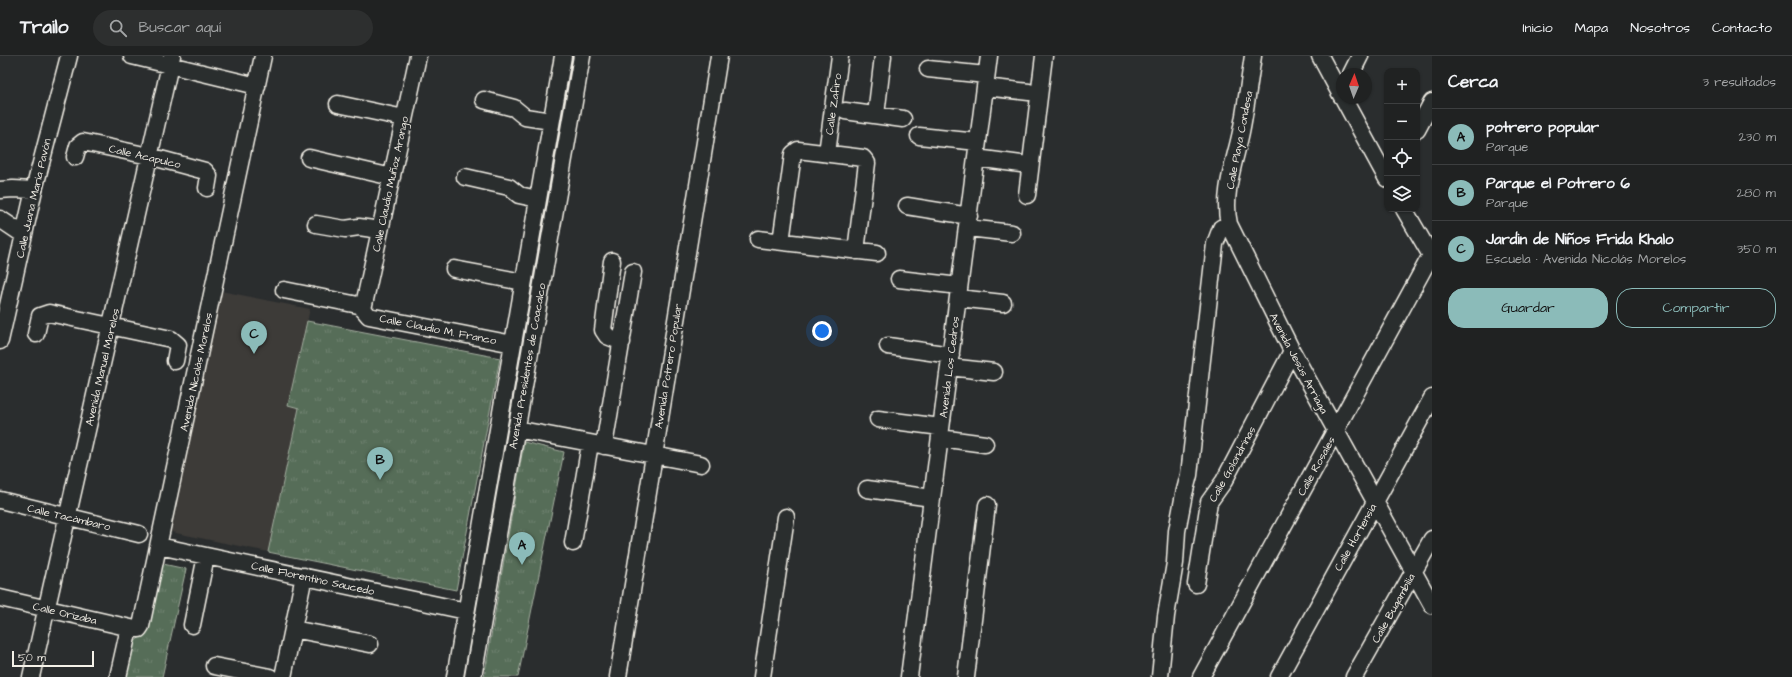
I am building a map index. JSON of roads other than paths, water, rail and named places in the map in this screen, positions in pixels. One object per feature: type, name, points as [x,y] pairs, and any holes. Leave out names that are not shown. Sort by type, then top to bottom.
[{"type":"street","name":"Calle Juana María Pavón","points":[[0,341],[34,190],[68,56]]},
{"type":"street","points":[[132,56],[171,61],[257,86]]},
{"type":"street","name":"Avenida Nicolás Morelos","points":[[129,628],[137,630],[141,626],[263,56]]},
{"type":"street","name":"Calle Claudio Muñoz Arango","points":[[363,309],[418,56]]},
{"type":"street","name":"Avenida Presidentes de Coacalco","points":[[455,677],[563,56]]},
{"type":"street","name":"Avenida Presidentes de Coacalco","points":[[473,677],[582,56]]},
{"type":"street","name":"Avenida Potrero Popular","points":[[618,677],[719,56]]},
{"type":"street","name":"Calle Zafiro","points":[[827,153],[840,56]]},
{"type":"street","points":[[876,115],[883,56]]},
{"type":"street","name":"Avenida Los Cedros","points":[[909,677],[989,56]]},
{"type":"street","points":[[1027,196],[1044,56]]},
{"type":"street","name":"Calle Playa Condesa","points":[[1229,224],[1227,208],[1230,183],[1241,131],[1253,56]]},
{"type":"street","points":[[1320,56],[1336,84]]},
{"type":"street","points":[[1354,68],[1360,56]]},
{"type":"street","name":"Avenida Manuel Morelos","points":[[31,677],[171,61]]},
{"type":"street","points":[[928,69],[1029,92]]},
{"type":"street","points":[[484,100],[514,108],[525,117],[551,121]]},
{"type":"street","points":[[1420,124],[1432,102]]},
{"type":"street","points":[[338,104],[404,118]]},
{"type":"street","points":[[1347,104],[1385,176]]},
{"type":"street","points":[[845,111],[903,119]]},
{"type":"street","points":[[919,136],[977,150],[1021,164]]},
{"type":"street","name":"Calle Acapulco","points":[[75,157],[78,146],[83,142],[149,156],[205,171],[209,176],[207,188]]},
{"type":"street","points":[[781,242],[793,154],[798,150],[827,153],[864,158],[867,164],[856,251]]},
{"type":"street","points":[[309,158],[392,177]]},
{"type":"street","points":[[465,177],[509,187],[519,195],[538,199]]},
{"type":"street","points":[[0,190],[34,190]]},
{"type":"street","points":[[907,206],[1012,232]]},
{"type":"street","points":[[1406,212],[1432,256]]},
{"type":"street","points":[[0,219],[24,235]]},
{"type":"street","points":[[316,224],[345,229],[359,226],[380,230]]},
{"type":"street","points":[[1160,677],[1166,616],[1175,563],[1177,531],[1189,476],[1215,244],[1221,228],[1229,224]]},
{"type":"street","name":"Avenida Jesús Arriaga","points":[[1229,224],[1292,351],[1335,432],[1432,605]]},
{"type":"street","points":[[758,239],[877,253]]},
{"type":"street","name":"Calle Rosales","points":[[1201,677],[1432,256]]},
{"type":"street","points":[[612,261],[603,330],[607,336],[622,342]]},
{"type":"street","points":[[454,269],[523,282]]},
{"type":"street","points":[[573,543],[622,342],[633,272]]},
{"type":"street","points":[[899,279],[1003,303]]},
{"type":"street","name":"Calle Claudio M. Franco","points":[[284,290],[363,309],[369,316],[513,344]]},
{"type":"street","points":[[36,334],[39,319],[46,313],[174,340],[178,345],[175,361]]},
{"type":"street","points":[[888,346],[994,372]]},
{"type":"street","name":"Calle Golondrinas","points":[[1196,584],[1210,500],[1224,481],[1292,351]]},
{"type":"street","name":"Calle Hortensia","points":[[1279,677],[1432,398]]},
{"type":"street","points":[[878,419],[985,444]]},
{"type":"street","points":[[516,429],[701,464]]},
{"type":"street","points":[[867,488],[932,498]]},
{"type":"street","points":[[487,491],[505,494]]},
{"type":"street","name":"Calle Tacámbaro","points":[[0,500],[68,518],[139,534]]},
{"type":"street","points":[[966,677],[987,505]]},
{"type":"street","points":[[762,677],[786,517]]},
{"type":"street","name":"Calle Bugambilia","points":[[1354,677],[1432,539]]},
{"type":"street","name":"Calle Florentino Saucedo","points":[[159,546],[466,611]]},
{"type":"street","points":[[192,625],[206,556]]},
{"type":"street","points":[[283,677],[304,576]]},
{"type":"street","name":"Calle Orizaba","points":[[0,598],[129,628]]},
{"type":"street","points":[[118,677],[129,628]]},
{"type":"street","points":[[293,629],[370,644]]},
{"type":"street","points":[[214,666],[270,677]]},
{"type":"place","name":"Jardin de Niños Frida Khalo","points":[[254,354]]},
{"type":"place","name":"Parque el Potrero 6","points":[[380,480]]},
{"type":"place","name":"potrero popular","points":[[522,565]]}]
